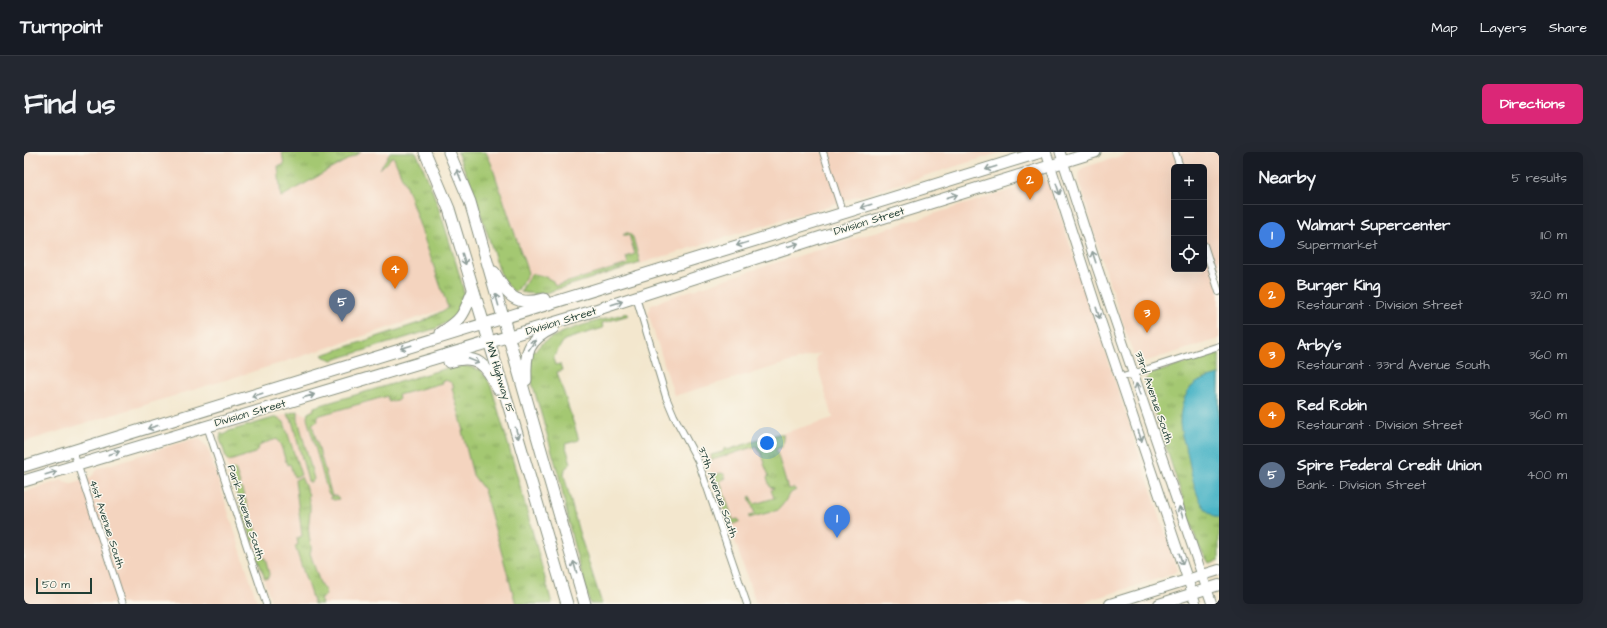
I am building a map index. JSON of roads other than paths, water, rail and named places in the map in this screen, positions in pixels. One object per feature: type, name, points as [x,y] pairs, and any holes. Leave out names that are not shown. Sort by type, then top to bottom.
[{"type":"highway","name":"MN Highway 15","points":[[426,152],[449,209],[512,417],[566,604]]},
{"type":"highway","name":"MN Highway 15","points":[[449,152],[470,202],[585,604]]},
{"type":"highway","name":"Division Street","points":[[24,466],[1041,152]]},
{"type":"highway","name":"Division Street","points":[[24,481],[580,315],[833,233],[1051,166],[1062,157],[1095,152]]},
{"type":"highway","points":[[484,254],[502,288],[508,294],[519,300],[528,302],[575,289],[597,289]]},
{"type":"highway","points":[[430,340],[458,322],[463,316],[473,291]]},
{"type":"highway","points":[[526,396],[525,360],[530,346],[543,333],[580,315]]},
{"type":"highway","points":[[382,375],[407,374],[456,359],[464,358],[473,360],[484,366],[491,375],[512,417]]},
{"type":"main road","points":[[1046,152],[1196,604]]},
{"type":"main road","name":"33rd Avenue South","points":[[1062,157],[1133,374],[1212,604]]},
{"type":"main road","points":[[1110,604],[1219,570]]},
{"type":"main road","points":[[1159,604],[1219,585]]},
{"type":"street","points":[[823,152],[843,214]]},
{"type":"street","points":[[1175,152],[1179,164]]},
{"type":"street","points":[[1207,254],[1219,292]]},
{"type":"street","name":"37th Avenue South","points":[[636,297],[666,397],[674,416],[698,461],[747,604]]},
{"type":"street","points":[[1120,378],[1219,346]]},
{"type":"street","name":"Park Avenue South","points":[[207,426],[266,604]]},
{"type":"street","name":"41st Avenue South","points":[[73,451],[123,604]]},
{"type":"water","points":[[1219,375],[1219,518],[1211,514],[1200,500],[1193,480],[1181,433],[1180,422],[1182,405],[1189,390],[1195,384],[1207,378]]},
{"type":"place","name":"Burger King","points":[[1030,200]]},
{"type":"place","name":"Red Robin","points":[[395,289]]},
{"type":"place","name":"Spire Federal Credit Union","points":[[342,322]]},
{"type":"place","name":"Arby's","points":[[1147,333]]},
{"type":"place","name":"Walmart Supercenter","points":[[837,538]]}]
